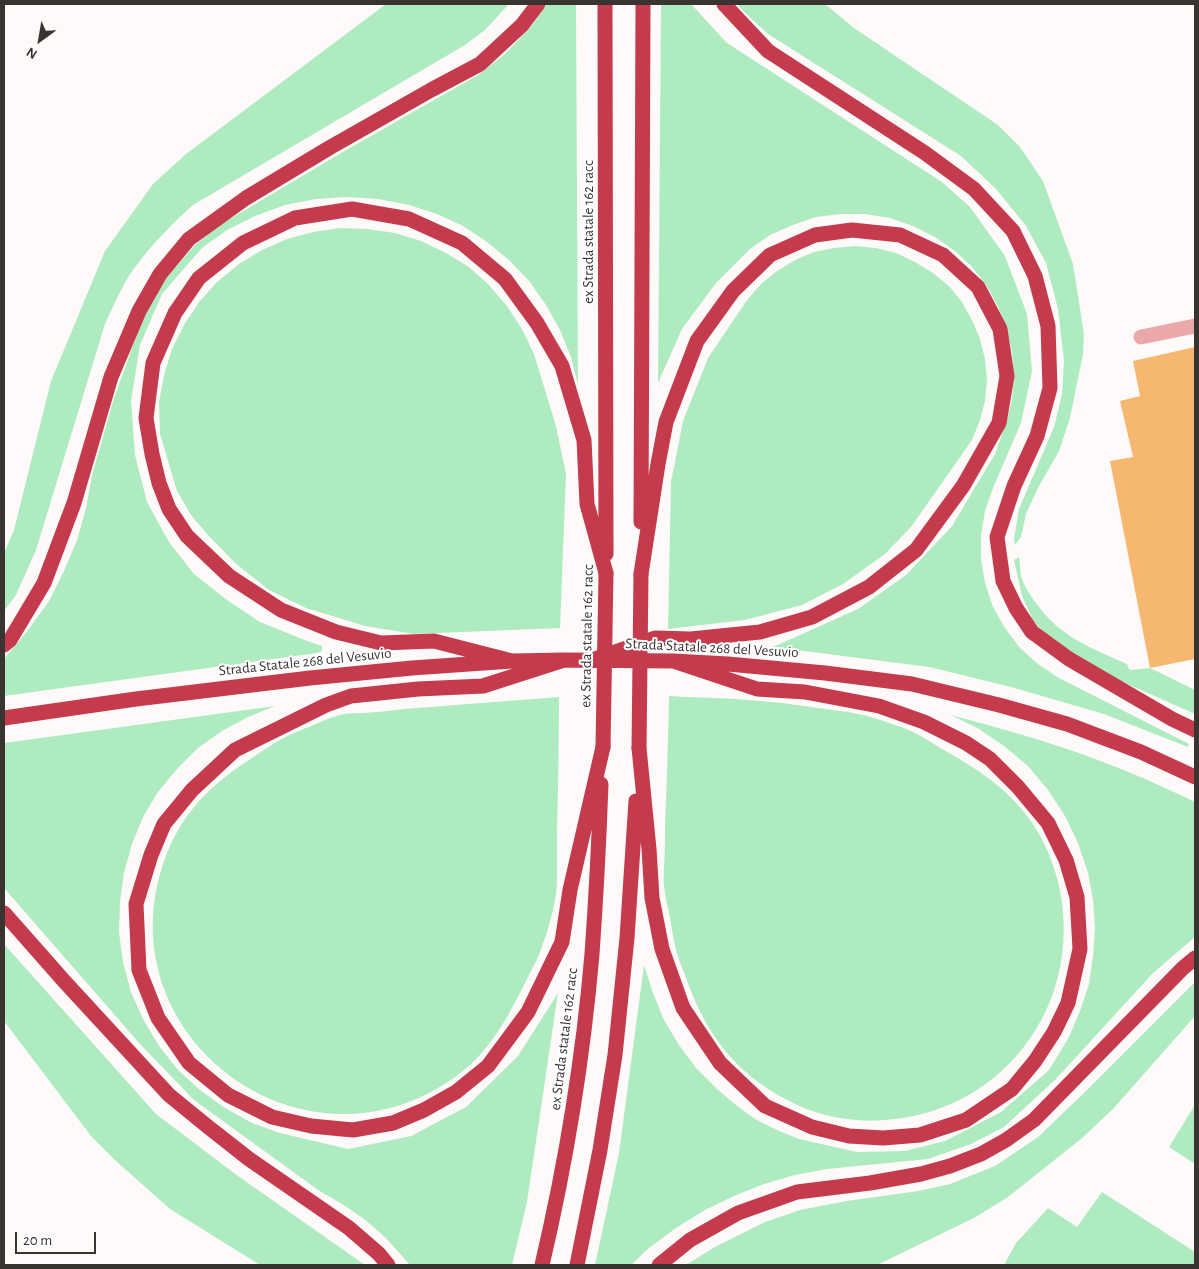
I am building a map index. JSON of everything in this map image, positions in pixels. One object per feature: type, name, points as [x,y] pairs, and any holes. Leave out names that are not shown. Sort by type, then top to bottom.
[{"type":"highway","points":[[4,645],[10,640],[44,582],[74,503],[111,377],[139,311],[160,274],[188,239],[246,198],[321,153],[480,64],[522,25],[538,4]]},
{"type":"highway","name":"ex Strada statale 162 racc","points":[[542,1265],[556,1206],[583,1039],[596,897],[603,747],[606,573],[605,4]]},
{"type":"highway","points":[[577,1265],[600,1150],[615,1055],[627,938],[635,831],[639,748],[641,574],[643,4]]},
{"type":"highway","points":[[724,4],[768,51],[925,153],[960,178],[974,189],[1013,231],[1035,276],[1048,326],[1050,388],[1037,436],[1014,486],[998,537],[1002,581],[1016,608],[1032,632],[1069,659],[1172,719],[1195,730]]},
{"type":"highway","points":[[512,661],[434,641],[381,643],[336,632],[281,610],[229,576],[188,536],[169,509],[159,483],[146,418],[153,363],[175,313],[199,278],[243,243],[295,218],[352,209],[409,219],[462,243],[505,279],[537,323],[562,366],[584,440],[587,504],[606,573]]},
{"type":"highway","points":[[588,661],[655,638],[691,639],[760,632],[812,617],[869,587],[916,550],[963,486],[999,423],[1007,376],[1003,348],[1000,329],[978,287],[943,254],[900,235],[852,230],[815,235],[770,255],[733,291],[697,342],[666,422],[641,574]]},
{"type":"highway","points":[[564,660],[483,686],[418,689],[351,696],[326,705],[235,750],[192,790],[164,824],[151,855],[136,904],[139,970],[158,1018],[189,1063],[228,1095],[272,1117],[311,1126],[353,1130],[393,1122],[424,1110],[456,1092],[488,1066],[528,1012],[562,942],[570,890],[603,747]]},
{"type":"highway","name":"Strada Statale 268 del Vesuvio","points":[[4,718],[310,678],[412,668],[512,661],[673,661],[825,672],[912,684],[1066,724],[1141,752],[1195,777]]},
{"type":"highway","points":[[639,748],[652,898],[662,949],[683,1008],[720,1063],[765,1106],[812,1127],[848,1136],[883,1138],[920,1135],[966,1120],[1012,1089],[1035,1061],[1054,1032],[1068,1003],[1080,949],[1077,897],[1066,860],[1048,823],[1018,787],[990,759],[966,743],[924,722],[879,706],[805,692],[757,689],[673,661]]},
{"type":"highway","points":[[4,913],[169,1095],[249,1159],[349,1228],[379,1254],[388,1265]]},
{"type":"highway","points":[[658,1265],[690,1240],[738,1213],[797,1192],[870,1183],[921,1174],[950,1166],[981,1154],[1006,1140],[1034,1120],[1195,958]]},
{"type":"lane","points":[[1141,337],[1195,326]]},
{"type":"green space","points":[[386,4],[509,4],[485,30],[465,45],[193,205],[164,232],[145,254],[124,284],[105,324],[36,550],[16,595],[4,611],[4,553],[14,530],[51,381],[105,251],[153,184],[186,154]]},
{"type":"green space","points":[[547,4],[576,4],[578,385],[571,357],[560,330],[546,305],[529,281],[509,260],[487,242],[463,226],[437,214],[409,205],[378,199],[347,197],[316,199],[285,205],[255,216],[227,230],[202,248],[162,294],[140,345],[131,401],[135,455],[147,502],[169,542],[194,574],[227,600],[260,622],[322,646],[322,651],[4,696],[4,659],[49,601],[64,571],[77,540],[86,508],[92,475],[114,398],[146,309],[165,279],[194,246],[218,226],[478,75],[505,54],[533,24]]},
{"type":"green space","points":[[661,4],[691,4],[727,43],[942,182],[970,207],[1005,256],[1027,314],[1032,371],[1021,423],[993,488],[985,511],[981,535],[981,559],[985,583],[993,607],[1005,628],[1020,648],[1038,664],[1059,678],[1189,744],[1188,747],[1104,714],[1011,687],[929,667],[773,647],[858,609],[906,575],[952,526],[995,454],[1006,423],[1012,400],[1014,376],[1012,352],[1007,329],[987,286],[972,267],[955,251],[935,237],[913,226],[890,218],[865,214],[841,214],[816,217],[793,225],[770,235],[750,249],[716,283],[682,329],[658,383]]},
{"type":"green space","points":[[737,4],[825,4],[854,28],[998,125],[1020,147],[1043,181],[1073,264],[1084,334],[1083,354],[1070,418],[1059,451],[1039,486],[1026,514],[1021,537],[1015,545],[1014,539],[1019,509],[1054,427],[1062,394],[1064,361],[1058,309],[1046,263],[1026,226],[996,189],[961,156],[768,34]]},
{"type":"green space","points":[[340,228],[368,229],[395,233],[421,241],[446,253],[469,267],[489,285],[507,306],[522,329],[534,354],[556,426],[566,474],[560,628],[414,634],[365,626],[306,608],[269,590],[235,563],[191,515],[177,491],[160,434],[159,402],[164,375],[172,349],[184,325],[199,302],[217,282],[239,264],[262,250],[287,239],[313,232]]},
{"type":"green space","points":[[855,246],[876,248],[896,253],[915,262],[949,286],[962,302],[980,339],[985,359],[987,380],[985,401],[972,440],[911,527],[885,554],[843,584],[802,605],[745,620],[668,629],[671,482],[683,421],[708,358],[747,300],[761,284],[777,271],[795,260],[814,252]]},
{"type":"green space","points":[[1019,557],[1021,576],[1025,587],[1045,615],[1055,625],[1077,640],[1127,664],[1131,670],[1150,668],[1195,690],[1195,714],[1116,679],[1049,639],[1033,620],[1022,596],[1014,560]]},
{"type":"green space","points":[[669,696],[783,703],[848,712],[881,720],[916,733],[975,769],[996,784],[1024,812],[1045,845],[1057,878],[1063,913],[1062,953],[1054,990],[1039,1024],[1018,1054],[991,1080],[960,1100],[924,1114],[873,1121],[847,1119],[822,1114],[787,1100],[752,1077],[724,1050],[703,1017],[681,965],[674,943],[665,893]]},
{"type":"green space","points":[[559,697],[557,883],[554,906],[536,962],[501,1027],[484,1051],[463,1071],[402,1104],[340,1114],[280,1103],[228,1074],[186,1031],[160,976],[153,914],[170,846],[194,807],[226,776],[269,746],[333,717],[349,713]]},
{"type":"green space","points":[[275,706],[248,717],[222,731],[198,748],[158,792],[143,817],[132,844],[124,873],[120,902],[119,932],[123,962],[131,992],[143,1019],[159,1046],[178,1070],[200,1090],[225,1108],[252,1123],[280,1133],[348,1149],[411,1136],[466,1107],[518,1056],[558,993],[527,1202],[512,1265],[410,1265],[385,1237],[364,1219],[318,1190],[194,1100],[140,1044],[4,888],[4,743]]},
{"type":"green space","points":[[951,715],[1020,734],[1078,753],[1129,772],[1195,802],[1195,937],[1153,973],[1056,1079],[1004,1127],[971,1144],[928,1159],[827,1169],[795,1175],[764,1184],[705,1210],[649,1248],[631,1265],[595,1265],[619,1153],[644,965],[664,1020],[696,1068],[717,1089],[755,1119],[799,1139],[857,1152],[905,1151],[945,1141],[1001,1112],[1049,1070],[1069,1037],[1089,984],[1095,928],[1093,900],[1088,873],[1078,843],[1065,816],[1048,790],[1028,766],[979,729]]},
{"type":"green space","points":[[4,944],[156,1114],[238,1176],[365,1265],[260,1265],[170,1209],[116,1161],[91,1136],[4,1021]]},
{"type":"green space","points":[[1195,982],[1195,1016],[1113,1109],[1081,1139],[1008,1197],[974,1218],[877,1265],[686,1265],[713,1248],[765,1222],[800,1210],[950,1184],[995,1166],[1038,1137]]},
{"type":"green space","points":[[1195,1105],[1195,1164],[1169,1147]]},
{"type":"green space","points":[[1102,1192],[1195,1252],[1195,1265],[1004,1265],[1016,1243],[1048,1208],[1077,1227]]},
{"type":"building","points":[[1195,347],[1195,659],[1150,668],[1110,461],[1133,457],[1120,401],[1140,396],[1133,361]]}]
